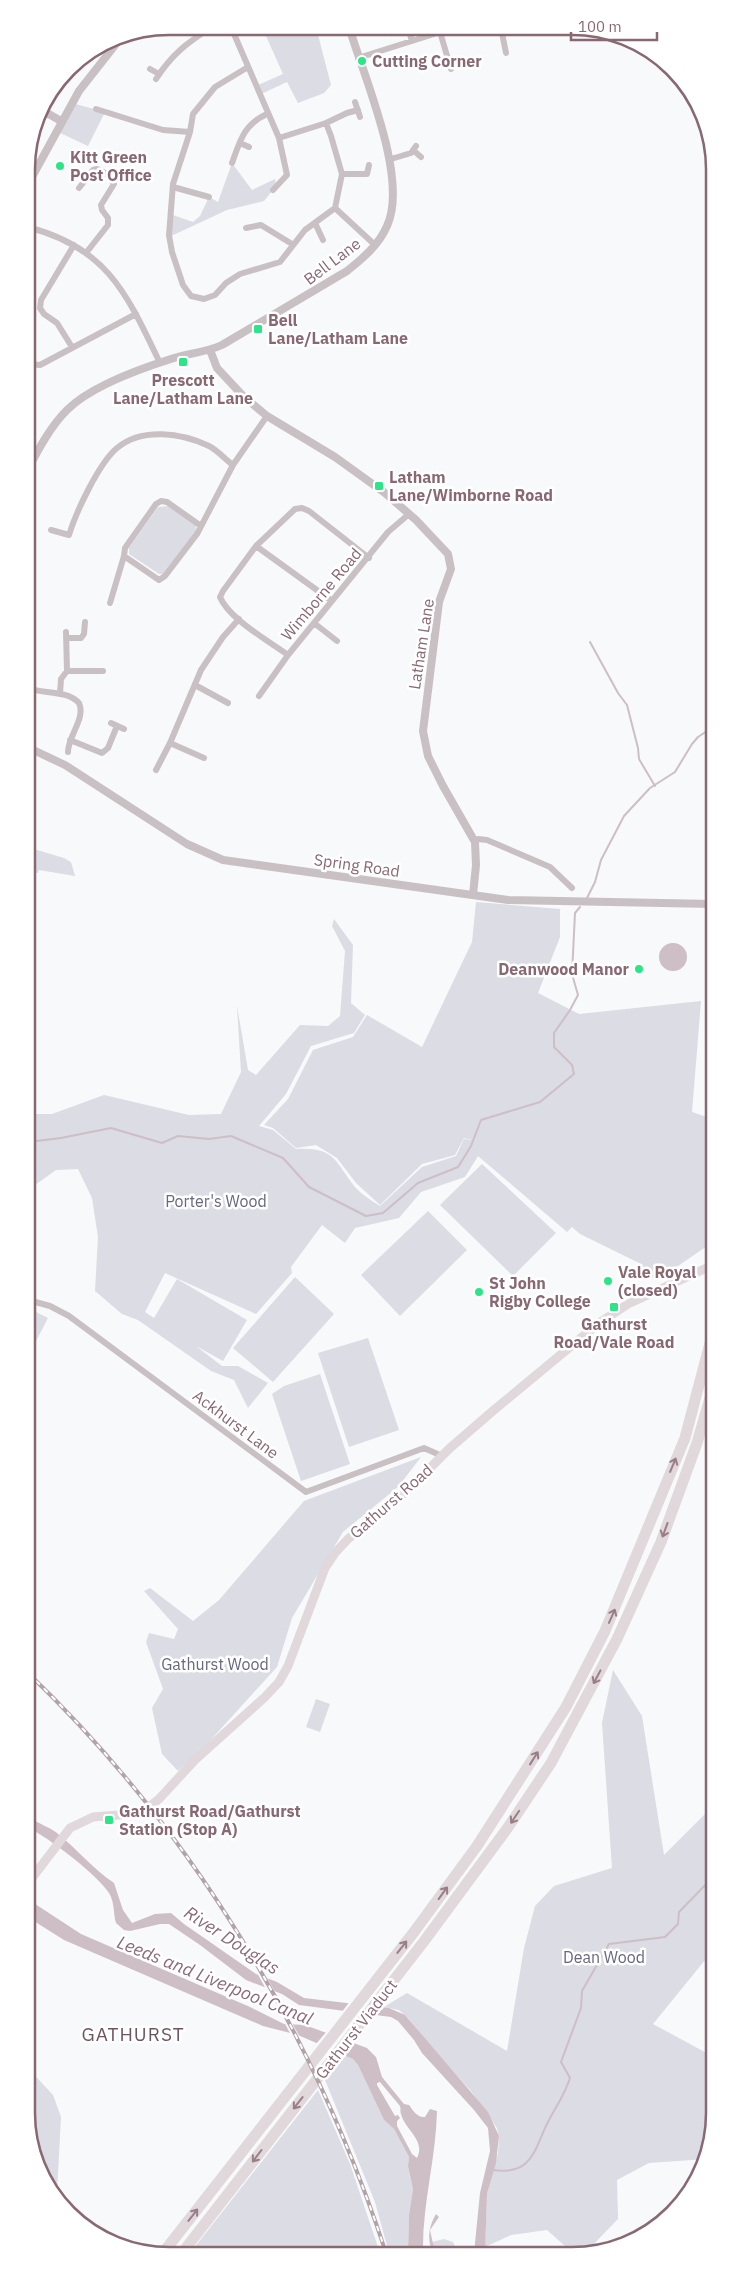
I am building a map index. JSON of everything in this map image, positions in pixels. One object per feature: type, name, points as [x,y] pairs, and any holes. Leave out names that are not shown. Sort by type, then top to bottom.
[{"type":"highway","name":"Gathurst Viaduct","points":[[168,2247],[414,1932],[477,1846],[566,1707],[605,1631],[685,1438],[706,1361]]},
{"type":"highway","name":"Gathurst Viaduct","points":[[187,2247],[425,1940],[509,1826],[551,1763],[617,1639],[664,1533],[697,1443],[706,1412]]},
{"type":"main road","name":"Gathurst Road","points":[[35,1874],[53,1848],[76,1824],[88,1818],[131,1814],[145,1810],[159,1799],[195,1760],[250,1714],[272,1690],[288,1666],[330,1560],[348,1539],[407,1491],[442,1456],[599,1323],[628,1304],[706,1268]]},
{"type":"street","points":[[150,69],[157,76],[182,46],[198,35]]},
{"type":"street","points":[[234,35],[279,138],[287,175],[273,190]]},
{"type":"street","name":"Bell Lane","points":[[35,457],[49,433],[74,404],[104,386],[160,363],[210,350],[247,331],[332,281],[358,262],[375,245],[387,227],[391,215],[390,159],[351,35]]},
{"type":"street","points":[[410,35],[412,41]]},
{"type":"street","points":[[358,58],[431,35]]},
{"type":"street","points":[[441,35],[451,69]]},
{"type":"street","points":[[502,35],[506,53]]},
{"type":"street","points":[[35,171],[61,121],[84,83],[114,47]]},
{"type":"street","points":[[248,67],[215,87],[201,102],[194,114],[173,187],[168,235],[184,285],[191,296],[204,299],[215,295],[240,274],[280,262],[292,244],[335,208],[342,174],[332,136],[326,123]]},
{"type":"street","points":[[104,102],[99,110],[163,130],[190,132]]},
{"type":"street","points":[[356,102],[360,117]]},
{"type":"street","points":[[279,138],[326,123],[358,110]]},
{"type":"street","points":[[47,114],[61,121]]},
{"type":"street","points":[[232,162],[244,132],[256,119],[267,114]]},
{"type":"street","points":[[240,143],[249,147]]},
{"type":"street","points":[[390,159],[414,148],[421,157]]},
{"type":"street","points":[[342,174],[367,174],[369,165]]},
{"type":"street","points":[[79,188],[93,170],[97,169],[107,174],[114,184],[102,205],[102,210],[108,218],[108,224],[86,253]]},
{"type":"street","points":[[173,187],[209,197]]},
{"type":"street","points":[[335,208],[375,245]]},
{"type":"street","points":[[315,223],[323,240]]},
{"type":"street","points":[[246,228],[261,225],[292,244]]},
{"type":"street","points":[[35,229],[53,234],[74,245],[114,278],[136,314],[160,363]]},
{"type":"street","points":[[72,347],[57,323],[44,314],[40,308],[41,300],[74,245]]},
{"type":"street","points":[[35,365],[40,365],[136,314]]},
{"type":"street","name":"Latham Lane","points":[[210,350],[220,372],[244,397],[267,416],[335,457],[385,493],[440,544],[450,561],[451,570],[439,602],[423,731],[428,756],[475,842],[476,865],[472,895]]},
{"type":"street","points":[[124,556],[159,580],[165,576],[201,526],[233,465],[267,416]]},
{"type":"street","points":[[51,530],[70,535],[75,517],[108,457],[118,447],[128,441],[148,435],[169,435],[189,438],[210,447],[233,465]]},
{"type":"street","points":[[110,603],[125,548],[156,504],[161,501],[167,502],[201,526]]},
{"type":"street","points":[[288,655],[239,619],[224,606],[220,597],[222,591],[256,546],[295,509],[302,508],[309,511],[369,558]]},
{"type":"street","name":"Wimborne Road","points":[[259,696],[288,655],[369,558],[388,532],[409,514]]},
{"type":"street","points":[[256,546],[332,601]]},
{"type":"street","points":[[156,770],[170,743],[201,670],[223,637],[239,619]]},
{"type":"street","points":[[60,694],[61,679],[67,671],[66,635],[81,638],[84,634],[85,622]]},
{"type":"street","points":[[314,623],[337,642]]},
{"type":"street","points":[[67,671],[103,671]]},
{"type":"street","points":[[195,685],[228,703]]},
{"type":"street","points":[[35,690],[74,698],[82,708],[70,740],[68,752]]},
{"type":"street","points":[[70,740],[104,752],[112,740],[114,724],[124,729]]},
{"type":"street","points":[[170,743],[204,758]]},
{"type":"street","name":"Spring Road","points":[[35,751],[65,765],[180,840],[214,857],[236,863],[525,901],[706,904]]},
{"type":"street","points":[[475,842],[478,840],[488,840],[550,867],[572,888]]},
{"type":"street","name":"Ackhurst Lane","points":[[35,1302],[50,1306],[69,1316],[306,1492],[424,1448],[442,1456]]},
{"type":"green space","points":[[266,35],[318,35],[331,85],[324,93],[298,103],[287,82],[259,95],[256,86],[283,74]]},
{"type":"green space","points":[[72,103],[105,112],[88,146],[56,131]]},
{"type":"green space","points":[[232,163],[252,190],[275,179],[276,186],[264,201],[227,210],[169,237],[170,214],[193,222],[200,216],[209,197],[218,202]]},
{"type":"green space","points":[[169,506],[196,526],[195,534],[164,574],[159,574],[129,554],[129,548],[158,507]]},
{"type":"green space","points":[[35,849],[71,862],[75,876],[39,870],[38,873],[35,872]]},
{"type":"green space","name":"Porter's Wood","points":[[476,902],[560,909],[560,937],[538,993],[579,1014],[701,1001],[692,1112],[706,1117],[706,1247],[656,1281],[639,1263],[580,1234],[572,1227],[567,1232],[478,1156],[465,1177],[421,1192],[399,1218],[355,1228],[345,1243],[322,1225],[291,1267],[292,1273],[256,1314],[165,1273],[145,1312],[154,1318],[177,1279],[247,1320],[223,1361],[196,1346],[222,1366],[238,1366],[268,1383],[248,1408],[234,1380],[211,1371],[138,1320],[122,1314],[95,1291],[98,1237],[92,1198],[78,1169],[56,1170],[35,1185],[35,1114],[52,1114],[104,1095],[189,1115],[221,1114],[241,1072],[237,1006],[248,1070],[256,1075],[300,1025],[328,1026],[340,1016],[345,951],[332,926],[334,919],[353,945],[351,1003],[365,1015],[354,1033],[311,1046],[286,1094],[259,1126],[273,1130],[296,1149],[319,1150],[327,1153],[338,1163],[357,1190],[380,1206],[422,1167],[456,1156],[464,1139],[472,1140],[464,1138],[455,1155],[422,1164],[380,1205],[356,1183],[337,1158],[316,1145],[296,1148],[273,1128],[264,1125],[288,1099],[313,1050],[353,1037],[367,1015],[422,1047],[472,942]]},
{"type":"green space","points":[[482,1164],[556,1233],[513,1276],[440,1205]]},
{"type":"green space","points":[[428,1211],[467,1250],[400,1316],[361,1275]]},
{"type":"green space","points":[[295,1277],[334,1314],[273,1382],[233,1348]]},
{"type":"green space","points":[[35,1312],[48,1318],[35,1343]]},
{"type":"green space","points":[[368,1338],[399,1430],[349,1447],[318,1353]]},
{"type":"green space","points":[[320,1374],[350,1464],[301,1481],[272,1394],[284,1386]]},
{"type":"green space","name":"Gathurst Wood","points":[[421,1457],[398,1487],[343,1532],[292,1618],[277,1667],[207,1744],[178,1771],[162,1754],[152,1708],[163,1689],[146,1642],[149,1633],[174,1639],[178,1629],[144,1591],[150,1588],[193,1621],[219,1600],[304,1501]]},
{"type":"green space","name":"Dean Wood","points":[[613,1670],[642,1716],[664,1855],[706,1813],[706,1959],[653,2024],[706,2053],[706,2122],[703,2139],[698,2160],[649,2163],[617,2180],[618,2219],[593,2245],[566,2247],[547,2230],[511,2235],[485,2247],[487,2194],[498,2153],[499,2137],[497,2128],[471,2091],[437,2054],[408,2018],[399,2010],[384,2007],[407,1993],[507,2051],[524,1948],[535,1906],[554,1886],[612,1868],[602,1723]]},
{"type":"green space","points":[[316,1699],[330,1704],[320,1732],[306,1727]]},
{"type":"green space","points":[[345,2055],[353,2059],[358,2065],[384,2120],[394,2129],[409,2157],[408,2166],[413,2189],[409,2215],[408,2247],[387,2247],[375,2202],[325,2080]]},
{"type":"green space","points":[[35,2076],[53,2095],[61,2117],[57,2186],[45,2164],[36,2130]]},
{"type":"green space","points":[[318,2090],[350,2164],[378,2247],[195,2247]]},
{"type":"green space","points":[[444,2239],[453,2242],[455,2247],[433,2247],[432,2242]]},
{"type":"shaded area","points":[[673,943],[683,947],[687,957],[683,967],[673,971],[663,967],[659,957],[663,947]]},
{"type":"shaded area","points":[[35,1821],[57,1833],[99,1872],[114,1883],[123,1910],[132,1923],[155,1914],[171,1913],[256,1974],[277,1982],[304,1998],[389,2008],[405,2015],[488,2112],[499,2136],[496,2163],[487,2194],[485,2247],[475,2247],[480,2193],[490,2151],[488,2128],[422,2053],[398,2021],[391,2017],[299,2005],[282,1994],[246,1980],[169,1924],[160,1924],[130,1931],[124,1930],[116,1923],[112,1900],[103,1885],[48,1840],[35,1832]]},
{"type":"shaded area","name":"Leeds and Liverpool Canal","points":[[35,1904],[81,1934],[250,2007],[284,2024],[305,2025],[367,2048],[376,2057],[382,2077],[404,2104],[409,2105],[415,2113],[422,2117],[425,2117],[430,2109],[437,2111],[423,2247],[408,2247],[409,2215],[413,2189],[408,2166],[409,2157],[394,2129],[384,2120],[358,2065],[353,2059],[298,2035],[263,2026],[64,1940],[35,1922]],"holes":[[[380,2082],[400,2106],[403,2120],[417,2140],[419,2146],[417,2158],[412,2154],[397,2126],[397,2121],[400,2118],[398,2115],[395,2116],[377,2083]]]},
{"type":"shaded area","points":[[436,2214],[439,2217],[430,2230],[434,2247],[431,2247],[430,2243],[429,2234],[431,2224]]},
{"type":"pier","points":[[256,1971],[266,1976],[277,1995],[267,1991]]},
{"type":"pier","points":[[351,2000],[384,2005],[374,2017],[341,2013]]},
{"type":"pier","points":[[283,2020],[292,2023],[301,2039],[291,2035]]},
{"type":"pier","points":[[328,2030],[356,2040],[343,2057],[315,2045]]},
{"type":"waterway","points":[[590,642],[618,693],[627,705],[639,759],[655,786]]},
{"type":"waterway","points":[[587,898],[595,882],[601,860],[624,816],[650,788],[675,772],[692,744],[706,732]]},
{"type":"waterway","points":[[35,1141],[111,1128],[162,1143],[178,1136],[209,1139],[231,1136],[283,1158],[309,1187],[366,1216],[383,1213],[418,1183],[458,1167],[471,1146],[481,1120],[540,1102],[574,1074],[572,1065],[554,1047],[554,1033],[578,995],[572,974],[575,913],[580,907]]},
{"type":"waterway","points":[[493,2170],[507,2171],[517,2169],[525,2164],[536,2150],[570,2078],[561,2062],[581,2008],[582,1991],[609,1944],[665,1937],[678,1924],[679,1912],[706,1884]]},
{"type":"railway","points":[[35,1680],[88,1735],[144,1800],[196,1869],[243,1941],[285,2016],[323,2093],[357,2172],[384,2247]]},
{"type":"place","name":"Cutting Corner","points":[[362,61]]},
{"type":"place","name":"Kitt Green Post Office","points":[[60,166]]},
{"type":"place","name":"Bell Lane/Latham Lane","points":[[258,329]]},
{"type":"place","name":"Prescott Lane/Latham Lane","points":[[183,362]]},
{"type":"place","name":"Latham Lane/Wimborne Road","points":[[379,486]]},
{"type":"place","name":"Deanwood Manor","points":[[639,969]]},
{"type":"place","name":"Vale Royal (closed)","points":[[608,1281]]},
{"type":"place","name":"St John Rigby College","points":[[479,1292]]},
{"type":"place","name":"Gathurst Road/Vale Road","points":[[614,1307]]},
{"type":"place","name":"Gathurst Road/Gathurst Station (Stop A)","points":[[109,1820]]},
{"type":"district","name":"GATHURST","points":[[133,2034]]},
{"type":"water label","name":"River Douglas","points":[[232,1940]]}]
